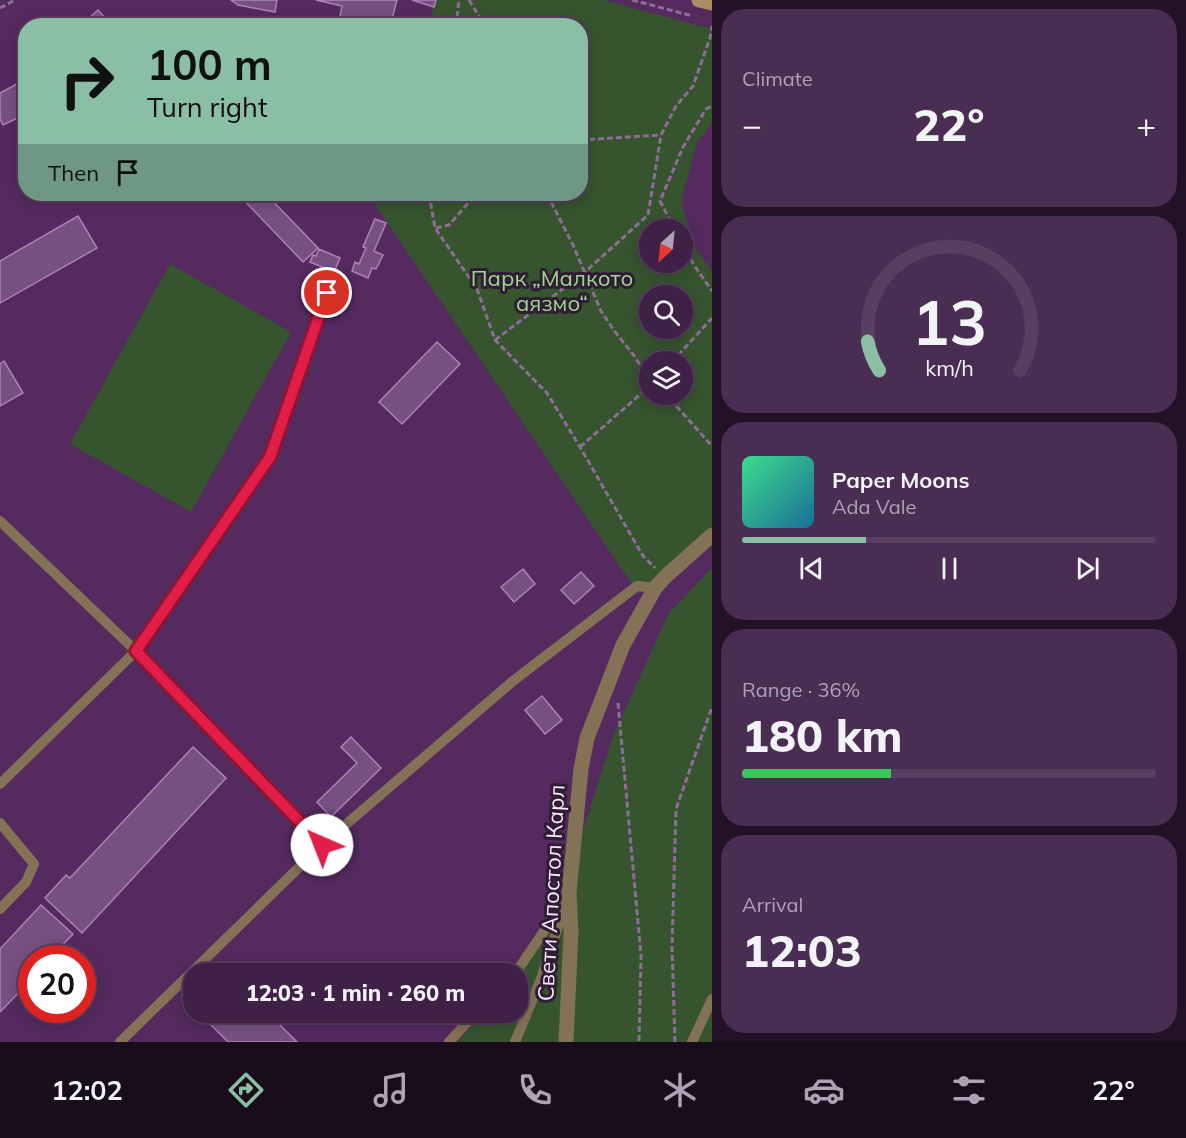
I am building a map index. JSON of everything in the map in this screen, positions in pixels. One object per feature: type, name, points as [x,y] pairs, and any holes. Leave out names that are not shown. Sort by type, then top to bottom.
[{"type":"street","name":"Свети Апостол Карл","points":[[566,1042],[571,932],[569,893],[581,768],[587,738],[623,645],[660,582],[712,535]]},
{"type":"lane","points":[[0,784],[136,651],[270,457],[327,293]]},
{"type":"lane","points":[[0,521],[136,651],[322,845]]},
{"type":"lane","points":[[120,1042],[322,845],[513,681],[628,592],[637,586],[660,582]]},
{"type":"lane","points":[[0,824],[34,864],[26,882],[0,909]]},
{"type":"lane","points":[[522,963],[569,893]]},
{"type":"lane","points":[[516,1042],[541,979],[569,893]]},
{"type":"lane","points":[[692,1042],[712,999]]},
{"type":"lane","points":[[449,1042],[467,1023]]},
{"type":"path","points":[[0,8],[15,0]]},
{"type":"path","points":[[457,18],[459,0]]},
{"type":"path","points":[[469,0],[480,18]]},
{"type":"path","points":[[632,0],[700,18]]},
{"type":"path","points":[[495,340],[585,273],[648,215],[661,135],[676,106],[693,86],[712,26]]},
{"type":"path","points":[[669,219],[660,201],[683,147],[706,109],[712,106]]},
{"type":"path","points":[[588,140],[661,135]]},
{"type":"path","points":[[430,201],[435,228],[477,290],[495,340],[547,393],[660,582]]},
{"type":"path","points":[[435,228],[449,225],[470,201]]},
{"type":"path","points":[[551,201],[573,245],[601,311],[639,363]]},
{"type":"path","points":[[693,263],[712,291]]},
{"type":"path","points":[[682,351],[712,318]]},
{"type":"path","points":[[580,447],[639,396]]},
{"type":"path","points":[[675,405],[712,446]]},
{"type":"path","points":[[618,702],[641,956],[639,1042]]},
{"type":"path","points":[[675,1042],[672,947],[676,808],[712,707]]},
{"type":"green space","name":"Парк „Малкото аязмо“","points":[[436,0],[603,0],[712,29],[712,124],[697,142],[681,201],[686,219],[639,219],[639,273],[693,273],[693,242],[712,272],[712,526],[638,593],[373,201],[588,201],[588,18],[430,18]]},
{"type":"green space","points":[[170,264],[291,332],[191,512],[70,444]]},
{"type":"green space","points":[[712,568],[712,1042],[457,1042],[475,1023],[528,1023],[528,963],[525,963],[558,909],[614,733],[669,613]]},
{"type":"building","points":[[231,0],[277,0],[275,12],[238,5]]},
{"type":"building","points":[[316,0],[397,0],[392,18],[340,18],[342,6]]},
{"type":"building","points":[[412,0],[436,0],[434,7]]},
{"type":"building","points":[[98,10],[105,18],[89,18]]},
{"type":"building","points":[[18,83],[18,118],[3,125],[0,119],[0,93]]},
{"type":"building","points":[[245,201],[273,201],[318,248],[303,262]]},
{"type":"building","points":[[78,216],[97,248],[0,303],[0,261]]},
{"type":"building","points":[[375,219],[386,223],[374,251],[383,255],[376,269],[372,268],[368,278],[352,271],[355,262],[359,264],[366,248],[363,247]]},
{"type":"building","points":[[319,249],[340,258],[334,272],[310,262]]},
{"type":"building","points":[[437,342],[460,364],[402,424],[379,402]]},
{"type":"building","points":[[4,361],[23,393],[0,406],[0,364]]},
{"type":"building","points":[[523,569],[535,584],[514,602],[501,587]]},
{"type":"building","points":[[581,572],[594,586],[574,604],[561,590]]},
{"type":"building","points":[[542,696],[562,720],[545,734],[525,710]]},
{"type":"building","points":[[351,737],[381,768],[331,817],[317,802],[357,763],[341,747]]},
{"type":"building","points":[[193,747],[226,778],[82,933],[45,898],[66,875],[70,878]]},
{"type":"building","points":[[41,905],[73,934],[62,945],[18,945],[18,993],[0,1012],[0,949]]},
{"type":"building","points":[[209,1023],[278,1023],[297,1042],[228,1042]]},
{"type":"route","points":[[322,845],[136,651],[270,457],[327,293]]}]
